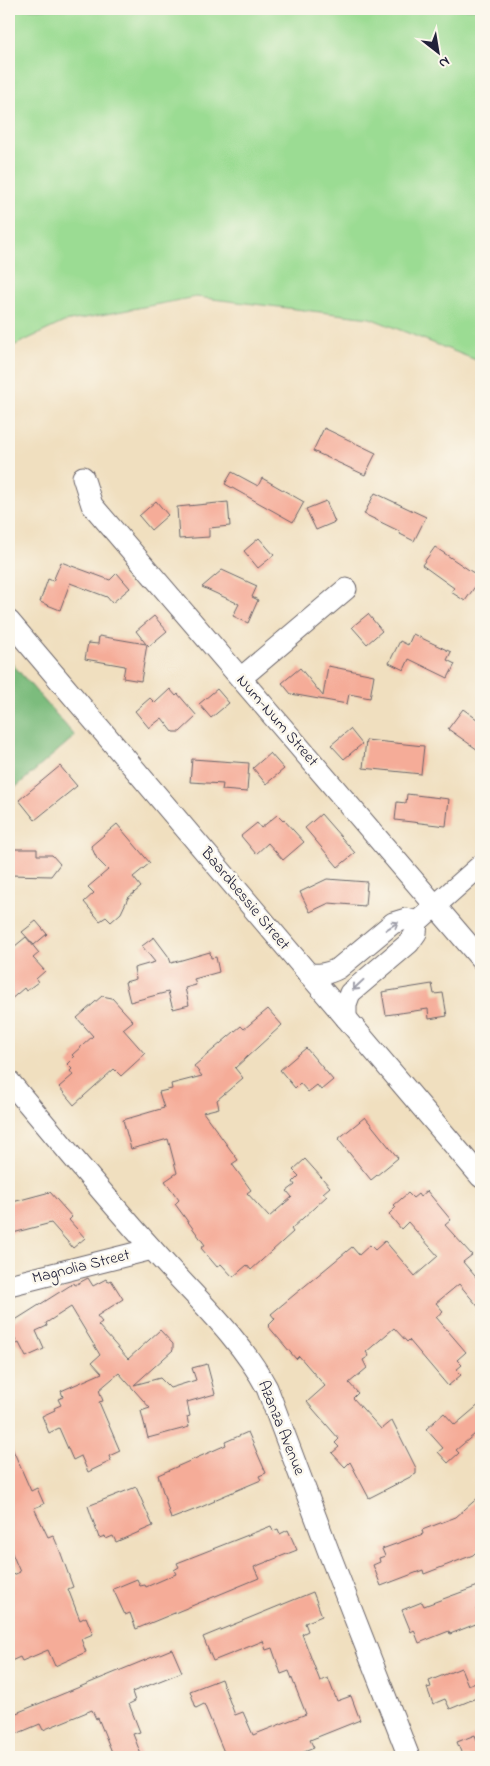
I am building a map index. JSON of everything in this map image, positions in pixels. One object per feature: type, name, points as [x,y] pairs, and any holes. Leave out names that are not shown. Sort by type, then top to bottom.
[{"type":"street","name":"Num-Num Street","points":[[83,477],[92,505],[481,960]]},
{"type":"street","points":[[241,678],[346,589]]},
{"type":"street","name":"Baardbessie Street","points":[[9,621],[481,1177]]},
{"type":"street","points":[[346,1018],[346,1004],[350,993],[409,943],[416,932],[417,922],[481,866]]},
{"type":"street","points":[[308,974],[330,973],[393,923],[406,919],[417,922]]},
{"type":"street","name":"Azanza Avenue","points":[[9,1081],[152,1249],[249,1358],[267,1388],[328,1550],[410,1757]]},
{"type":"street","name":"Magnolia Street","points":[[9,1285],[152,1249]]},
{"type":"green space","points":[[9,9],[481,9],[481,362],[370,318],[196,297],[64,322],[9,348]]},
{"type":"green space","points":[[9,660],[75,736],[9,793]]},
{"type":"building","points":[[324,428],[376,453],[365,475],[313,451]]},
{"type":"building","points":[[232,472],[258,486],[262,478],[304,502],[293,522],[225,484]]},
{"type":"building","points":[[375,493],[426,517],[414,541],[400,534],[401,532],[364,514]]},
{"type":"building","points":[[156,501],[168,515],[151,530],[139,516]]},
{"type":"building","points":[[326,501],[335,522],[316,530],[306,509]]},
{"type":"building","points":[[228,502],[230,526],[209,528],[209,537],[179,539],[177,507]]},
{"type":"building","points":[[259,538],[274,555],[258,568],[244,551]]},
{"type":"building","points":[[435,547],[481,578],[465,601],[451,592],[454,588],[422,565]]},
{"type":"building","points":[[61,562],[110,580],[117,573],[130,588],[112,603],[107,597],[70,583],[60,610],[40,602],[48,579],[53,581]]},
{"type":"building","points":[[222,570],[257,586],[252,597],[258,600],[248,623],[233,616],[239,604],[202,587]]},
{"type":"building","points":[[368,614],[382,631],[367,644],[352,627]]},
{"type":"building","points":[[154,616],[167,631],[149,646],[147,644],[141,681],[123,678],[125,666],[85,659],[88,643],[98,644],[99,636],[146,644],[136,631]]},
{"type":"building","points":[[413,634],[451,652],[447,660],[455,664],[448,678],[409,659],[404,670],[389,663],[400,641],[408,645]]},
{"type":"building","points":[[328,666],[374,675],[370,698],[349,694],[347,704],[291,694],[282,683],[300,668],[323,696]]},
{"type":"building","points":[[170,689],[176,696],[178,694],[197,716],[180,732],[173,732],[162,718],[149,728],[135,711],[150,698],[155,703]]},
{"type":"building","points":[[217,689],[229,703],[211,718],[199,704]]},
{"type":"building","points":[[463,709],[481,722],[481,752],[448,729]]},
{"type":"building","points":[[350,729],[362,744],[344,759],[331,745]]},
{"type":"building","points":[[366,740],[424,746],[421,774],[363,768]]},
{"type":"building","points":[[270,753],[284,769],[266,784],[253,768]]},
{"type":"building","points":[[192,759],[249,763],[247,792],[222,790],[223,784],[190,782]]},
{"type":"building","points":[[60,766],[77,786],[35,820],[19,800]]},
{"type":"building","points":[[407,794],[449,799],[446,826],[395,820],[397,802],[406,803]]},
{"type":"building","points":[[321,814],[355,853],[338,867],[305,828]]},
{"type":"building","points":[[277,815],[304,842],[283,860],[268,843],[256,854],[241,836],[257,823],[261,828]]},
{"type":"building","points":[[117,824],[150,863],[133,877],[141,887],[128,898],[121,913],[111,922],[106,917],[100,921],[84,902],[94,893],[88,887],[108,870],[97,859],[91,846]]},
{"type":"building","points":[[9,849],[37,849],[37,855],[52,855],[60,864],[51,876],[9,875]]},
{"type":"building","points":[[327,879],[367,882],[365,906],[329,903],[310,912],[300,892]]},
{"type":"building","points":[[36,921],[47,934],[34,945],[22,932]]},
{"type":"building","points":[[26,937],[39,953],[33,958],[45,971],[36,979],[38,982],[26,991],[24,988],[9,1001],[9,951]]},
{"type":"building","points":[[154,937],[169,957],[171,963],[210,952],[211,958],[216,957],[219,972],[194,979],[196,985],[185,988],[189,1005],[173,1009],[168,992],[130,1002],[125,982],[136,979],[134,968],[155,962],[142,946]]},
{"type":"building","points":[[432,984],[434,994],[443,993],[447,1016],[429,1019],[428,1009],[386,1015],[382,992]]},
{"type":"building","points":[[102,996],[112,998],[133,1021],[123,1029],[145,1054],[121,1076],[114,1069],[74,1105],[59,1087],[73,1075],[70,1071],[72,1069],[67,1064],[74,1057],[72,1055],[93,1036],[77,1018]]},
{"type":"building","points":[[268,1009],[282,1025],[235,1068],[243,1078],[217,1100],[219,1108],[203,1112],[238,1160],[232,1164],[251,1190],[247,1193],[269,1217],[292,1197],[287,1191],[295,1185],[293,1182],[299,1176],[293,1170],[305,1159],[330,1187],[323,1193],[327,1196],[291,1229],[293,1232],[251,1270],[247,1265],[233,1277],[221,1264],[217,1267],[201,1248],[205,1245],[175,1204],[179,1200],[165,1181],[177,1173],[168,1139],[131,1149],[123,1120],[164,1108],[159,1092],[172,1089],[171,1084],[202,1076],[194,1066],[241,1026],[244,1029]]},
{"type":"building","points":[[306,1048],[333,1080],[321,1090],[317,1085],[308,1092],[300,1083],[295,1088],[280,1070]]},
{"type":"building","points":[[365,1117],[398,1158],[371,1180],[338,1139]]},
{"type":"building","points":[[427,1191],[451,1220],[445,1225],[472,1255],[463,1262],[481,1283],[481,1310],[459,1284],[436,1303],[443,1311],[436,1317],[466,1352],[457,1360],[462,1365],[456,1370],[461,1375],[448,1386],[409,1340],[407,1342],[394,1328],[366,1352],[369,1356],[363,1360],[367,1368],[349,1383],[358,1393],[353,1398],[381,1429],[392,1420],[416,1468],[416,1474],[369,1498],[350,1462],[345,1467],[332,1453],[339,1447],[335,1443],[339,1439],[307,1402],[325,1386],[299,1356],[296,1359],[268,1326],[275,1319],[271,1314],[352,1247],[359,1255],[370,1245],[375,1250],[385,1241],[415,1276],[438,1256],[408,1222],[401,1229],[389,1214],[396,1207],[394,1205],[408,1193],[413,1198],[418,1194],[420,1197]]},
{"type":"building","points":[[50,1192],[72,1217],[69,1220],[85,1238],[73,1248],[51,1223],[9,1234],[9,1203]]},
{"type":"building","points":[[88,1278],[93,1286],[106,1279],[108,1282],[111,1280],[123,1299],[97,1316],[102,1322],[98,1325],[128,1359],[160,1330],[173,1344],[173,1350],[134,1385],[160,1378],[170,1388],[196,1380],[192,1368],[207,1364],[215,1394],[187,1402],[190,1416],[187,1417],[189,1427],[148,1438],[141,1411],[150,1408],[119,1373],[99,1390],[103,1401],[99,1402],[120,1451],[109,1456],[111,1461],[88,1472],[81,1456],[73,1460],[59,1428],[49,1433],[42,1416],[61,1405],[58,1399],[63,1397],[61,1391],[102,1373],[92,1362],[100,1355],[71,1307],[46,1323],[47,1326],[36,1331],[44,1349],[26,1357],[19,1343],[17,1344],[9,1324],[74,1283],[75,1285]]},
{"type":"building","points":[[481,1403],[481,1429],[456,1450],[459,1453],[448,1463],[438,1452],[443,1448],[426,1429],[444,1413],[455,1425]]},
{"type":"building","points":[[248,1432],[266,1473],[259,1476],[261,1480],[171,1519],[158,1475],[226,1445],[225,1442]]},
{"type":"building","points":[[9,1441],[31,1491],[37,1488],[44,1504],[34,1508],[48,1537],[53,1535],[60,1551],[73,1587],[68,1589],[80,1620],[86,1617],[93,1634],[81,1639],[86,1652],[55,1666],[48,1650],[22,1661],[20,1657],[9,1662],[9,1577],[20,1572],[9,1546]]},
{"type":"building","points":[[136,1487],[153,1526],[116,1542],[113,1536],[106,1539],[105,1536],[99,1538],[88,1506]]},
{"type":"building","points":[[481,1495],[481,1547],[473,1555],[424,1574],[423,1570],[381,1586],[373,1565],[380,1562],[379,1558],[385,1556],[382,1549],[423,1534],[422,1530],[456,1517]]},
{"type":"building","points":[[271,1526],[273,1531],[278,1529],[280,1534],[288,1530],[297,1550],[254,1567],[259,1578],[136,1629],[130,1613],[125,1615],[113,1589],[137,1579],[140,1586],[145,1585],[146,1587],[176,1574],[174,1570],[179,1567],[177,1563]]},
{"type":"building","points":[[481,1585],[481,1607],[476,1609],[481,1622],[450,1634],[449,1631],[419,1643],[414,1630],[411,1632],[402,1610],[422,1602],[424,1606]]},
{"type":"building","points":[[313,1592],[322,1616],[305,1623],[308,1631],[302,1634],[320,1681],[328,1678],[337,1701],[351,1696],[360,1720],[310,1740],[314,1748],[292,1757],[226,1757],[204,1704],[196,1708],[190,1691],[221,1679],[235,1715],[243,1712],[253,1735],[306,1714],[289,1671],[281,1674],[272,1648],[266,1650],[263,1641],[213,1661],[203,1637]]},
{"type":"building","points":[[172,1649],[182,1672],[132,1692],[135,1701],[129,1704],[140,1732],[133,1734],[142,1757],[114,1757],[98,1718],[96,1719],[92,1710],[43,1730],[40,1724],[9,1737],[9,1716]]},
{"type":"building","points":[[461,1668],[468,1685],[481,1680],[481,1696],[450,1709],[445,1699],[433,1704],[427,1688],[431,1687],[429,1681]]},
{"type":"building","points":[[475,1735],[481,1751],[481,1757],[463,1757],[457,1742]]}]
